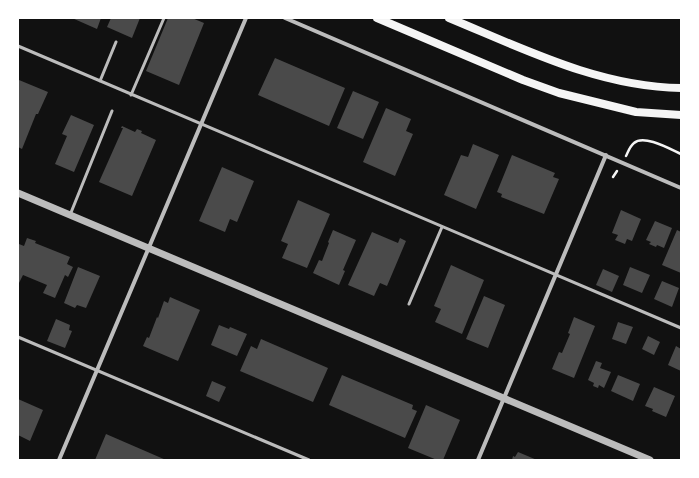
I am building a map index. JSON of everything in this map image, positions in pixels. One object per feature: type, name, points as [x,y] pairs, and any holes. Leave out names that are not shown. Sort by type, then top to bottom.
[{"type":"main road","points":[[376,18],[523,80],[559,93],[636,112],[681,116]]},
{"type":"main road","points":[[449,18],[572,69],[609,79],[639,84],[681,88]]},
{"type":"street","points":[[59,460],[246,18]]},
{"type":"street","points":[[285,18],[681,188]]},
{"type":"street","points":[[478,460],[606,156]]},
{"type":"street","points":[[18,194],[650,460]]},
{"type":"lane","points":[[131,95],[164,18]]},
{"type":"lane","points":[[100,81],[116,42]]},
{"type":"lane","points":[[18,46],[681,328]]},
{"type":"lane","points":[[70,215],[112,111]]},
{"type":"lane","points":[[409,304],[442,227]]},
{"type":"lane","points":[[18,338],[309,460]]},
{"type":"path","points":[[613,177],[623,163],[631,146],[640,140],[649,140],[681,154]]},
{"type":"building","points":[[72,18],[101,18],[97,29]]},
{"type":"building","points":[[111,18],[140,18],[132,38],[107,27]]},
{"type":"building","points":[[168,18],[192,18],[204,23],[179,85],[146,71]]},
{"type":"building","points":[[275,58],[345,88],[329,126],[258,95]]},
{"type":"building","points":[[19,80],[48,92],[38,114],[36,114],[22,149],[18,147]]},
{"type":"building","points":[[353,91],[379,102],[363,139],[337,128]]},
{"type":"building","points":[[386,108],[411,119],[406,131],[413,134],[395,176],[363,162]]},
{"type":"building","points":[[71,115],[94,125],[74,172],[55,164],[67,136],[62,134]]},
{"type":"building","points":[[122,126],[135,132],[137,129],[142,131],[141,133],[156,140],[132,196],[99,182],[123,128],[121,128]]},
{"type":"building","points":[[473,144],[499,155],[476,209],[444,195],[461,155],[468,157]]},
{"type":"building","points":[[512,155],[555,173],[553,177],[559,179],[544,214],[501,197],[502,194],[497,192]]},
{"type":"building","points":[[222,167],[254,181],[237,222],[230,219],[225,232],[199,221]]},
{"type":"building","points":[[298,200],[330,214],[307,268],[282,258],[288,244],[281,241]]},
{"type":"building","points":[[621,210],[641,219],[632,241],[627,239],[625,244],[615,240],[618,235],[612,233]]},
{"type":"building","points":[[655,221],[672,228],[664,248],[649,244],[651,242],[646,240]]},
{"type":"building","points":[[333,230],[356,240],[343,270],[345,271],[339,285],[313,273],[319,260],[322,261]]},
{"type":"building","points":[[677,230],[681,232],[681,273],[662,265]]},
{"type":"building","points":[[372,232],[398,243],[400,238],[406,241],[387,286],[380,283],[374,296],[348,285]]},
{"type":"building","points":[[27,238],[36,241],[35,243],[70,257],[67,264],[73,267],[68,277],[65,275],[55,298],[43,293],[47,285],[23,275],[18,283],[18,245],[24,246]]},
{"type":"building","points":[[451,265],[484,280],[462,334],[435,322],[441,309],[434,306]]},
{"type":"building","points":[[78,267],[100,276],[86,308],[77,305],[75,308],[64,303]]},
{"type":"building","points":[[630,267],[650,275],[642,293],[623,285]]},
{"type":"building","points":[[603,269],[619,276],[612,292],[596,285]]},
{"type":"building","points":[[662,281],[679,288],[672,307],[654,299]]},
{"type":"building","points":[[484,296],[505,305],[488,348],[466,339]]},
{"type":"building","points":[[170,297],[200,310],[178,361],[143,346],[147,337],[149,338],[164,301],[168,303]]},
{"type":"building","points":[[574,317],[595,326],[574,378],[552,369],[559,352],[562,353],[570,334],[568,333]]},
{"type":"building","points":[[56,319],[70,325],[69,330],[72,331],[65,348],[47,341]]},
{"type":"building","points":[[618,322],[633,327],[626,344],[612,339]]},
{"type":"building","points":[[219,325],[229,329],[230,327],[247,334],[237,356],[211,345]]},
{"type":"building","points":[[648,336],[660,342],[654,355],[642,349]]},
{"type":"building","points":[[261,339],[328,368],[313,402],[240,371],[251,346],[257,349]]},
{"type":"building","points":[[676,346],[681,349],[681,371],[668,365]]},
{"type":"building","points":[[596,361],[602,363],[600,368],[611,372],[604,388],[599,385],[598,388],[593,386],[594,383],[588,380]]},
{"type":"building","points":[[342,375],[413,405],[412,409],[417,411],[405,438],[329,405]]},
{"type":"building","points":[[618,375],[640,384],[633,401],[611,391]]},
{"type":"building","points":[[212,381],[226,387],[219,402],[206,396]]},
{"type":"building","points":[[654,387],[675,396],[666,417],[645,406]]},
{"type":"building","points":[[18,399],[43,410],[30,441],[18,435]]},
{"type":"building","points":[[426,405],[460,420],[443,460],[437,460],[408,448]]},
{"type":"building","points":[[106,434],[166,460],[95,460]]},
{"type":"building","points":[[518,452],[537,460],[512,460],[513,456],[515,457]]}]
